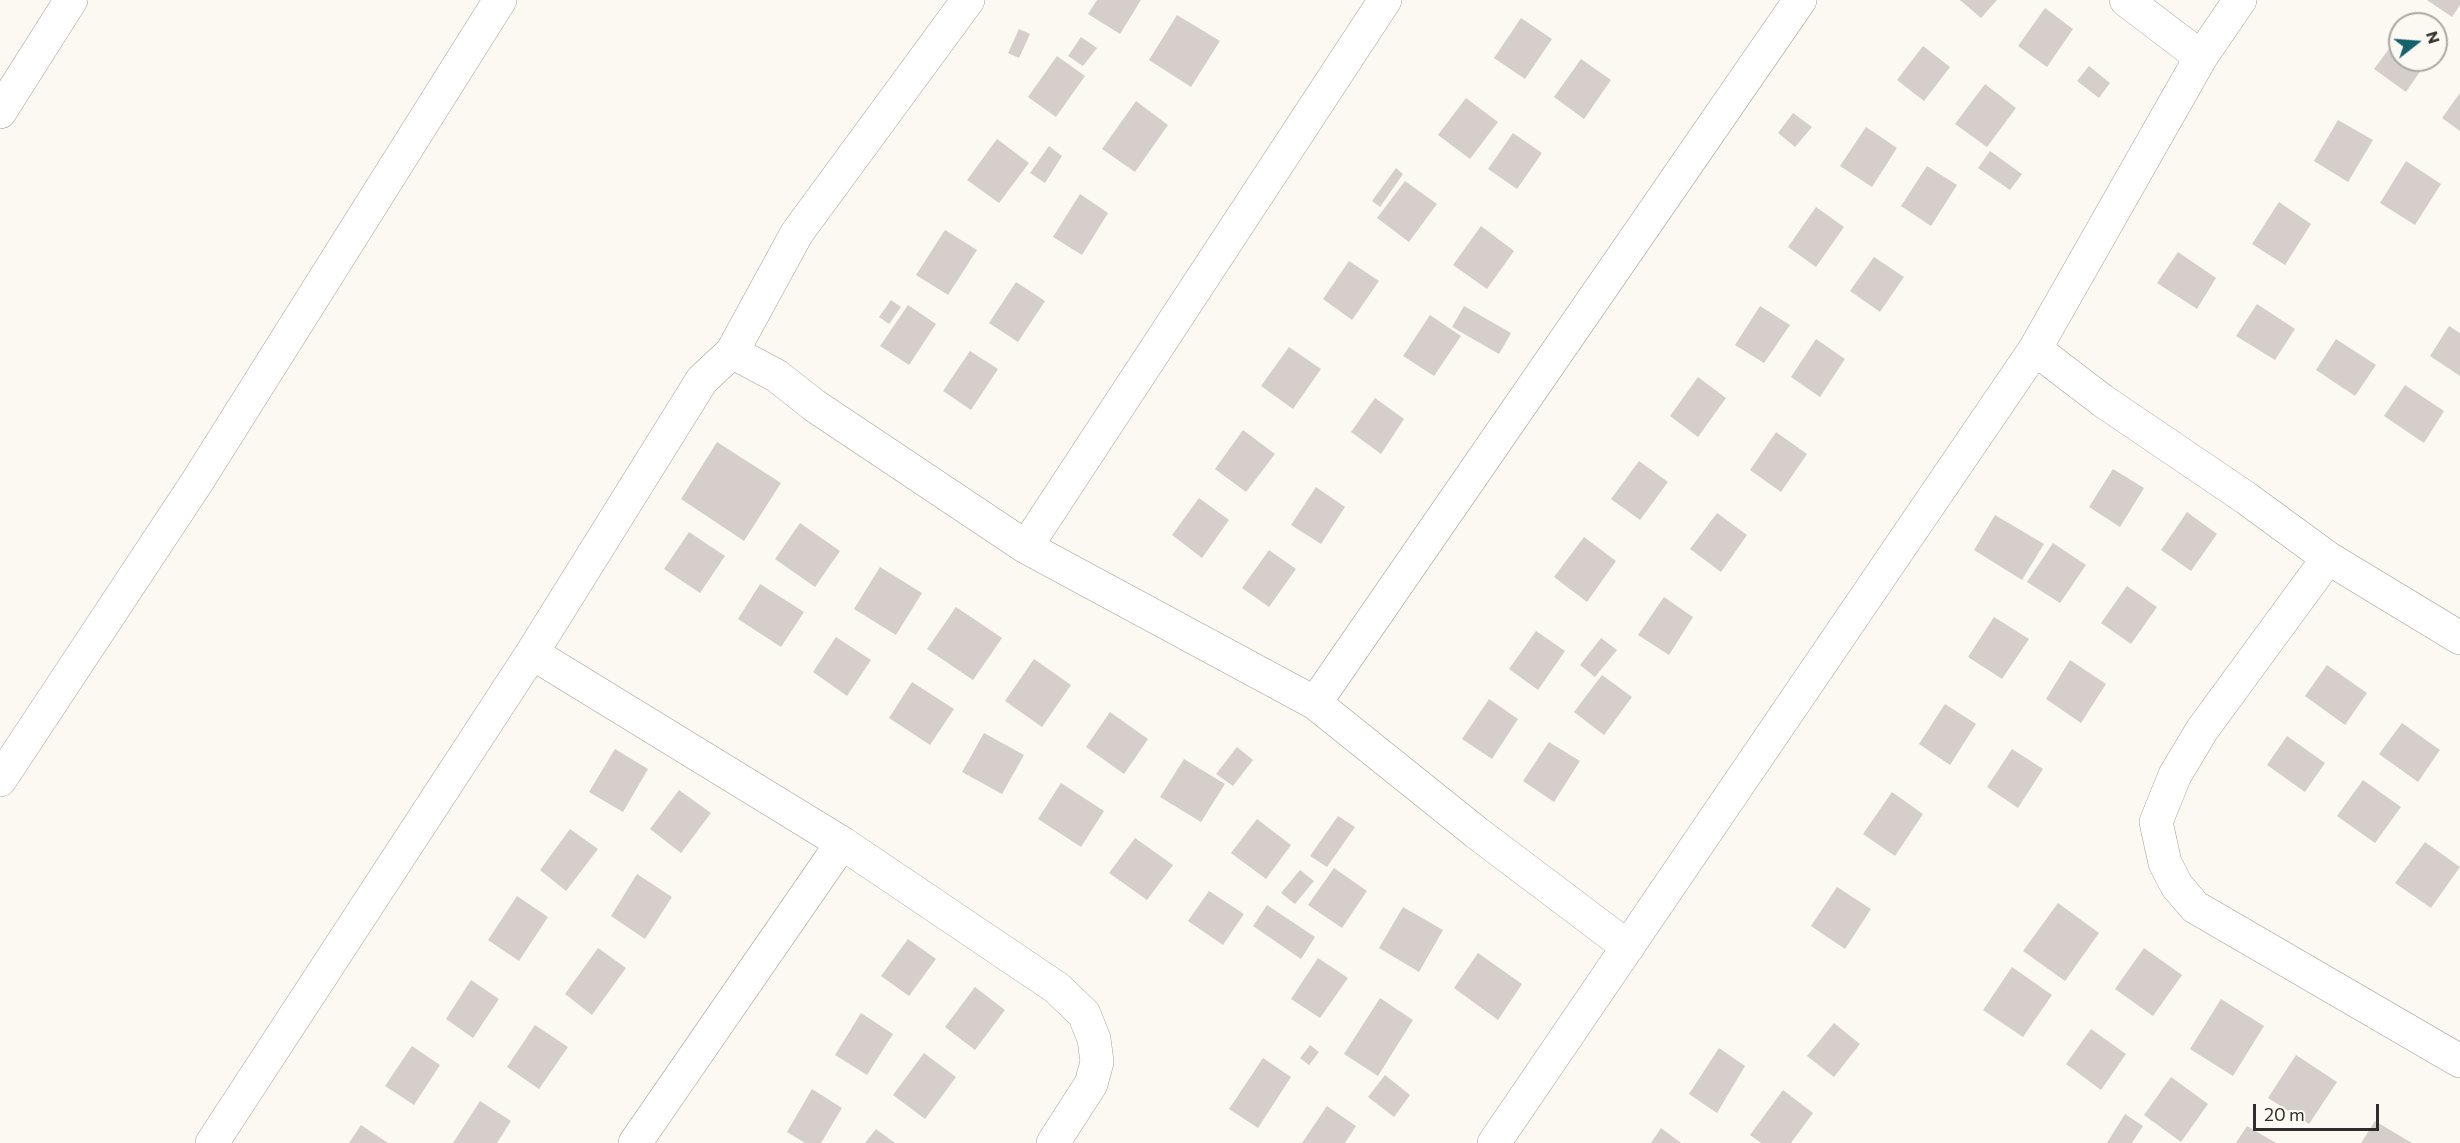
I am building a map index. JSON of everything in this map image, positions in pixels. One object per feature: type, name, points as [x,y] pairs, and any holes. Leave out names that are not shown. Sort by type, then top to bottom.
[{"type":"street","points":[[0,112],[71,0]]},
{"type":"street","points":[[0,780],[198,482],[500,0]]},
{"type":"street","points":[[212,1143],[532,654],[702,380],[732,352],[797,233],[968,0]]},
{"type":"street","points":[[1026,547],[1385,0]]},
{"type":"street","points":[[1315,703],[1800,0]]},
{"type":"street","points":[[2126,0],[2201,57]]},
{"type":"street","points":[[1494,1143],[2035,350],[2201,57],[2240,0]]},
{"type":"street","points":[[2035,350],[2103,401],[2237,492],[2328,558],[2460,638]]},
{"type":"street","points":[[732,352],[777,376],[816,406],[1026,547],[1315,703],[1477,833],[1629,946]]},
{"type":"street","points":[[2328,558],[2202,730],[2175,775],[2156,822],[2165,863],[2177,886],[2195,907],[2460,1061]]},
{"type":"street","points":[[532,654],[842,843],[1057,988],[1084,1014],[1094,1039],[1097,1062],[1091,1084],[1053,1143]]},
{"type":"street","points":[[635,1143],[842,843]]},
{"type":"building","points":[[1097,0],[1141,0],[1120,34],[1088,14]]},
{"type":"building","points":[[1960,0],[1997,0],[1981,18]]},
{"type":"building","points":[[2427,0],[2460,0],[2460,5],[2452,17],[2448,12]]},
{"type":"building","points":[[2045,8],[2073,29],[2047,67],[2018,46]]},
{"type":"building","points":[[1177,15],[1220,41],[1191,87],[1149,60]]},
{"type":"building","points":[[1521,18],[1552,39],[1525,79],[1494,58]]},
{"type":"building","points":[[1019,29],[1030,34],[1019,58],[1008,53]]},
{"type":"building","points":[[1081,37],[1097,48],[1083,66],[1068,56]]},
{"type":"building","points":[[1923,46],[1950,67],[1924,101],[1897,80]]},
{"type":"building","points":[[2388,50],[2388,72],[2420,72],[2406,92],[2374,69]]},
{"type":"building","points":[[1057,56],[1085,76],[1056,117],[1028,97]]},
{"type":"building","points":[[1581,59],[1611,80],[1584,119],[1554,97]]},
{"type":"building","points":[[2089,66],[2110,83],[2099,98],[2077,81]]},
{"type":"building","points":[[1985,84],[2016,108],[1987,147],[1955,124]]},
{"type":"building","points":[[2460,93],[2460,131],[2442,118]]},
{"type":"building","points":[[1466,98],[1498,122],[1470,159],[1438,135]]},
{"type":"building","points":[[1136,101],[1168,125],[1135,172],[1102,149]]},
{"type":"building","points":[[1793,113],[1812,127],[1795,147],[1778,133]]},
{"type":"building","points":[[2338,120],[2373,140],[2348,182],[2314,161]]},
{"type":"building","points":[[1866,127],[1897,148],[1872,187],[1840,166]]},
{"type":"building","points":[[1513,133],[1542,153],[1517,189],[1488,169]]},
{"type":"building","points":[[997,139],[1029,163],[999,203],[967,180]]},
{"type":"building","points":[[1049,146],[1062,156],[1045,183],[1030,173]]},
{"type":"building","points":[[1990,151],[2022,174],[2010,190],[1978,168]]},
{"type":"building","points":[[2406,161],[2441,184],[2415,225],[2380,203]]},
{"type":"building","points":[[1927,166],[1957,185],[1931,226],[1901,206]]},
{"type":"building","points":[[1396,168],[1403,174],[1380,207],[1372,201]]},
{"type":"building","points":[[1405,181],[1437,204],[1409,242],[1377,218]]},
{"type":"building","points":[[1080,194],[1108,213],[1082,255],[1053,237]]},
{"type":"building","points":[[2279,202],[2311,224],[2285,265],[2252,244]]},
{"type":"building","points":[[1816,207],[1844,227],[1816,267],[1788,247]]},
{"type":"building","points":[[1481,226],[1514,251],[1487,289],[1453,265]]},
{"type":"building","points":[[945,230],[977,250],[948,295],[916,275]]},
{"type":"building","points":[[2178,252],[2216,278],[2197,309],[2157,283]]},
{"type":"building","points":[[1874,257],[1904,277],[1880,312],[1850,291]]},
{"type":"building","points":[[1349,261],[1379,281],[1352,320],[1323,299]]},
{"type":"building","points":[[1016,282],[1045,301],[1018,342],[989,323]]},
{"type":"building","points":[[891,300],[901,307],[889,324],[879,317]]},
{"type":"building","points":[[2257,304],[2295,329],[2275,360],[2236,336]]},
{"type":"building","points":[[908,305],[936,324],[909,365],[880,346]]},
{"type":"building","points":[[1464,306],[1511,333],[1499,354],[1452,327]]},
{"type":"building","points":[[1760,306],[1790,325],[1764,363],[1735,345]]},
{"type":"building","points":[[1430,315],[1461,336],[1434,376],[1403,356]]},
{"type":"building","points":[[2449,326],[2460,333],[2460,376],[2430,356]]},
{"type":"building","points":[[1816,339],[1845,359],[1820,397],[1791,377]]},
{"type":"building","points":[[2336,339],[2376,365],[2355,396],[2316,370]]},
{"type":"building","points":[[1289,347],[1321,369],[1293,409],[1261,386]]},
{"type":"building","points":[[970,351],[998,369],[971,410],[943,391]]},
{"type":"building","points":[[1698,377],[1726,398],[1698,437],[1670,416]]},
{"type":"building","points":[[2405,385],[2444,411],[2424,443],[2384,416]]},
{"type":"building","points":[[1375,398],[1404,419],[1381,454],[1351,432]]},
{"type":"building","points":[[1243,430],[1275,454],[1246,492],[1215,469]]},
{"type":"building","points":[[1776,432],[1807,454],[1781,492],[1750,470]]},
{"type":"building","points":[[717,442],[781,483],[744,541],[681,499]]},
{"type":"building","points":[[1639,461],[1668,482],[1640,520],[1611,499]]},
{"type":"building","points":[[2113,469],[2144,488],[2120,527],[2089,507]]},
{"type":"building","points":[[1316,487],[1345,507],[1321,544],[1291,525]]},
{"type":"building","points":[[1199,498],[1229,520],[1202,558],[1172,535]]},
{"type":"building","points":[[2187,512],[2217,534],[2191,571],[2161,550]]},
{"type":"building","points":[[1717,513],[1747,535],[1721,572],[1690,549]]},
{"type":"building","points":[[1995,515],[2044,544],[2022,580],[1974,550]]},
{"type":"building","points":[[800,523],[840,551],[815,587],[775,559]]},
{"type":"building","points":[[689,532],[725,556],[700,593],[664,569]]},
{"type":"building","points":[[1584,537],[1616,561],[1587,602],[1554,577]]},
{"type":"building","points":[[2053,543],[2086,565],[2060,603],[2027,582]]},
{"type":"building","points":[[1269,550],[1296,569],[1269,607],[1242,588]]},
{"type":"building","points":[[880,567],[922,593],[896,635],[854,609]]},
{"type":"building","points":[[760,584],[804,612],[781,647],[738,619]]},
{"type":"building","points":[[2127,586],[2157,607],[2131,644],[2101,623]]},
{"type":"building","points":[[1664,597],[1693,617],[1669,655],[1638,635]]},
{"type":"building","points":[[956,607],[1002,638],[973,680],[927,649]]},
{"type":"building","points":[[1994,617],[2029,639],[2002,679],[1968,657]]},
{"type":"building","points":[[1536,631],[1565,651],[1538,690],[1509,669]]},
{"type":"building","points":[[836,637],[871,660],[847,696],[813,672]]},
{"type":"building","points":[[1601,638],[1617,650],[1595,677],[1580,665]]},
{"type":"building","points":[[1034,659],[1071,685],[1042,727],[1005,701]]},
{"type":"building","points":[[2070,660],[2106,684],[2081,723],[2046,699]]},
{"type":"building","points":[[2327,665],[2367,693],[2345,725],[2305,696]]},
{"type":"building","points":[[1602,675],[1632,697],[1604,735],[1574,712]]},
{"type":"building","points":[[912,682],[954,709],[930,745],[889,718]]},
{"type":"building","points":[[1489,699],[1518,719],[1492,759],[1462,739]]},
{"type":"building","points":[[1945,704],[1976,724],[1950,765],[1919,744]]},
{"type":"building","points":[[1110,712],[1148,739],[1124,774],[1086,747]]},
{"type":"building","points":[[2402,723],[2440,750],[2418,782],[2379,754]]},
{"type":"building","points":[[984,733],[1024,755],[1002,794],[962,772]]},
{"type":"building","points":[[2287,736],[2325,763],[2305,792],[2267,765]]},
{"type":"building","points":[[1549,742],[1580,761],[1554,802],[1523,781]]},
{"type":"building","points":[[1237,747],[1253,760],[1233,786],[1216,774]]},
{"type":"building","points":[[615,749],[648,769],[623,812],[589,792]]},
{"type":"building","points":[[2012,749],[2043,769],[2018,808],[1987,787]]},
{"type":"building","points":[[1184,759],[1225,784],[1201,822],[1160,797]]},
{"type":"building","points":[[2363,780],[2401,807],[2375,843],[2337,816]]},
{"type":"building","points":[[1061,783],[1104,811],[1081,847],[1038,819]]},
{"type":"building","points":[[679,790],[711,813],[681,853],[650,829]]},
{"type":"building","points":[[1892,792],[1923,814],[1895,856],[1863,834]]},
{"type":"building","points":[[1338,816],[1355,827],[1327,867],[1310,856]]},
{"type":"building","points":[[1257,819],[1291,845],[1266,879],[1231,853]]},
{"type":"building","points":[[570,829],[598,849],[566,891],[540,870]]},
{"type":"building","points":[[1135,838],[1173,865],[1147,900],[1109,873]]},
{"type":"building","points":[[2425,842],[2460,867],[2431,908],[2395,883]]},
{"type":"building","points":[[1334,868],[1367,891],[1342,928],[1308,905]]},
{"type":"building","points":[[1300,870],[1314,881],[1295,904],[1281,893]]},
{"type":"building","points":[[637,874],[672,897],[645,939],[611,916]]},
{"type":"building","points":[[1837,887],[1871,909],[1845,949],[1811,926]]},
{"type":"building","points":[[1209,891],[1244,914],[1223,945],[1188,921]]},
{"type":"building","points":[[517,896],[548,917],[519,961],[488,940]]},
{"type":"building","points":[[2058,903],[2099,933],[2065,981],[2023,951]]},
{"type":"building","points":[[1267,905],[1315,937],[1301,959],[1253,926]]},
{"type":"building","points":[[1403,907],[1443,930],[1419,972],[1379,948]]},
{"type":"building","points":[[908,939],[936,959],[909,996],[881,976]]},
{"type":"building","points":[[598,948],[626,968],[592,1015],[565,994]]},
{"type":"building","points":[[2144,948],[2182,975],[2153,1016],[2115,989]]},
{"type":"building","points":[[1478,953],[1522,984],[1498,1020],[1454,988]]},
{"type":"building","points":[[1318,958],[1348,978],[1320,1018],[1291,999]]},
{"type":"building","points":[[2012,967],[2052,995],[2023,1037],[1983,1010]]},
{"type":"building","points":[[471,980],[499,999],[473,1038],[446,1019]]},
{"type":"building","points":[[975,987],[1005,1010],[975,1050],[945,1027]]},
{"type":"building","points":[[1380,998],[1413,1020],[1378,1076],[1344,1054]]},
{"type":"building","points":[[2221,999],[2264,1026],[2233,1076],[2190,1049]]},
{"type":"building","points":[[861,1013],[893,1034],[867,1075],[835,1055]]},
{"type":"building","points":[[1834,1023],[1860,1044],[1834,1077],[1807,1056]]},
{"type":"building","points":[[535,1025],[568,1047],[539,1089],[507,1067]]},
{"type":"building","points":[[2091,1029],[2126,1054],[2101,1090],[2066,1064]]},
{"type":"building","points":[[1310,1045],[1319,1052],[1309,1065],[1300,1058]]},
{"type":"building","points":[[412,1046],[440,1065],[414,1105],[385,1086]]},
{"type":"building","points":[[1719,1048],[1745,1066],[1717,1113],[1689,1094]]},
{"type":"building","points":[[924,1053],[956,1077],[925,1119],[893,1095]]},
{"type":"building","points":[[2296,1055],[2337,1082],[2309,1124],[2268,1098]]},
{"type":"building","points":[[1263,1058],[1291,1077],[1258,1128],[1229,1109]]},
{"type":"building","points":[[1385,1075],[1410,1095],[1394,1117],[1368,1097]]},
{"type":"building","points":[[2171,1077],[2208,1104],[2181,1142],[2144,1115]]},
{"type":"building","points":[[812,1089],[842,1108],[821,1143],[805,1143],[787,1132]]},
{"type":"building","points":[[1783,1090],[1813,1113],[1791,1143],[1761,1143],[1750,1135]]},
{"type":"building","points":[[480,1101],[511,1121],[497,1143],[453,1143]]},
{"type":"building","points":[[1327,1106],[1356,1126],[1345,1143],[1302,1143]]},
{"type":"building","points":[[2125,1114],[2143,1126],[2132,1143],[2107,1143]]},
{"type":"building","points":[[2375,1121],[2412,1143],[2361,1143]]},
{"type":"building","points":[[361,1125],[388,1143],[349,1143]]},
{"type":"building","points":[[2247,1126],[2276,1143],[2236,1143]]},
{"type":"building","points":[[1661,1128],[1681,1143],[1651,1143]]},
{"type":"building","points":[[876,1129],[895,1143],[865,1143]]}]
